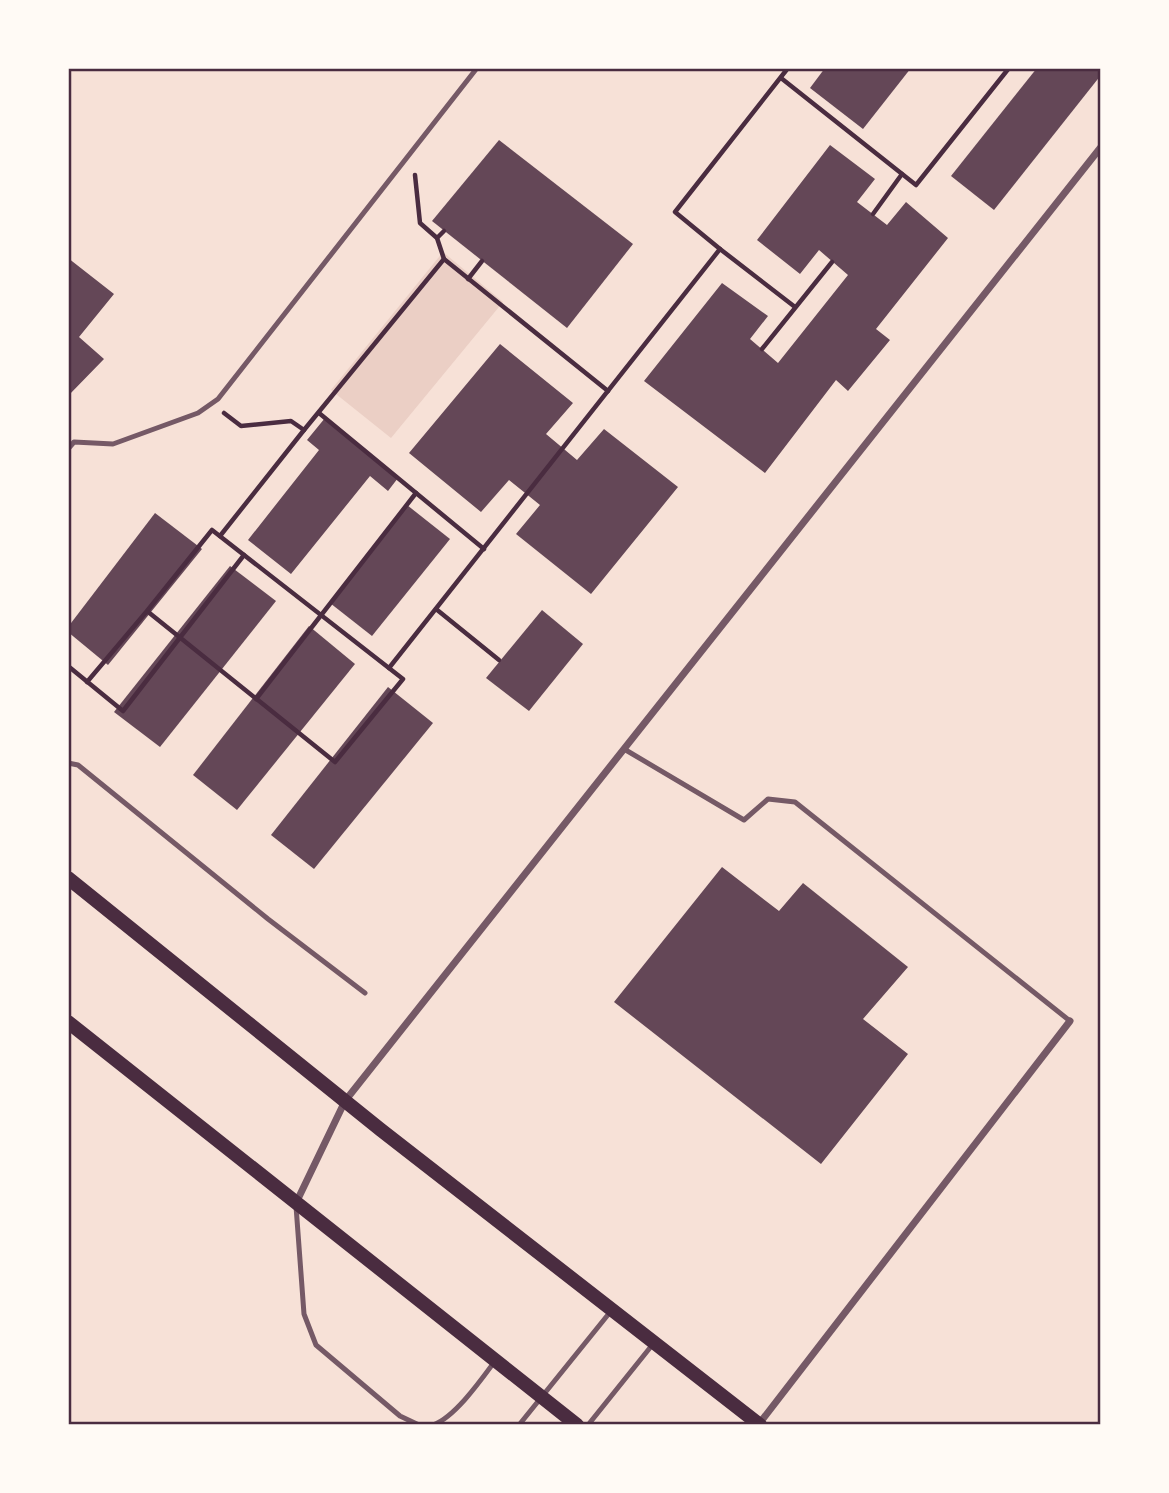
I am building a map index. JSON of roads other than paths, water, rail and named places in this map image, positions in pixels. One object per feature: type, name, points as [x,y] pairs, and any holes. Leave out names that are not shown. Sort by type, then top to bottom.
[{"type":"main road","points":[[68,878],[345,1101],[653,1344],[759,1424]]},
{"type":"main road","points":[[68,1022],[577,1425]]},
{"type":"street","points":[[296,1204],[345,1101],[1101,147]]},
{"type":"street","points":[[759,1424],[1070,1021]]},
{"type":"lane","points":[[68,449],[74,442],[113,444],[198,413],[218,400],[477,68]]},
{"type":"lane","points":[[624,749],[744,820],[768,799],[795,802],[1070,1021]]},
{"type":"lane","points":[[68,763],[78,765],[268,919],[365,993]]},
{"type":"lane","points":[[296,1204],[304,1314],[316,1345],[400,1416],[419,1425]]},
{"type":"lane","points":[[519,1425],[611,1311]]},
{"type":"lane","points":[[588,1425],[653,1344]]},
{"type":"lane","points":[[433,1425],[442,1422],[478,1384],[495,1361]]}]
